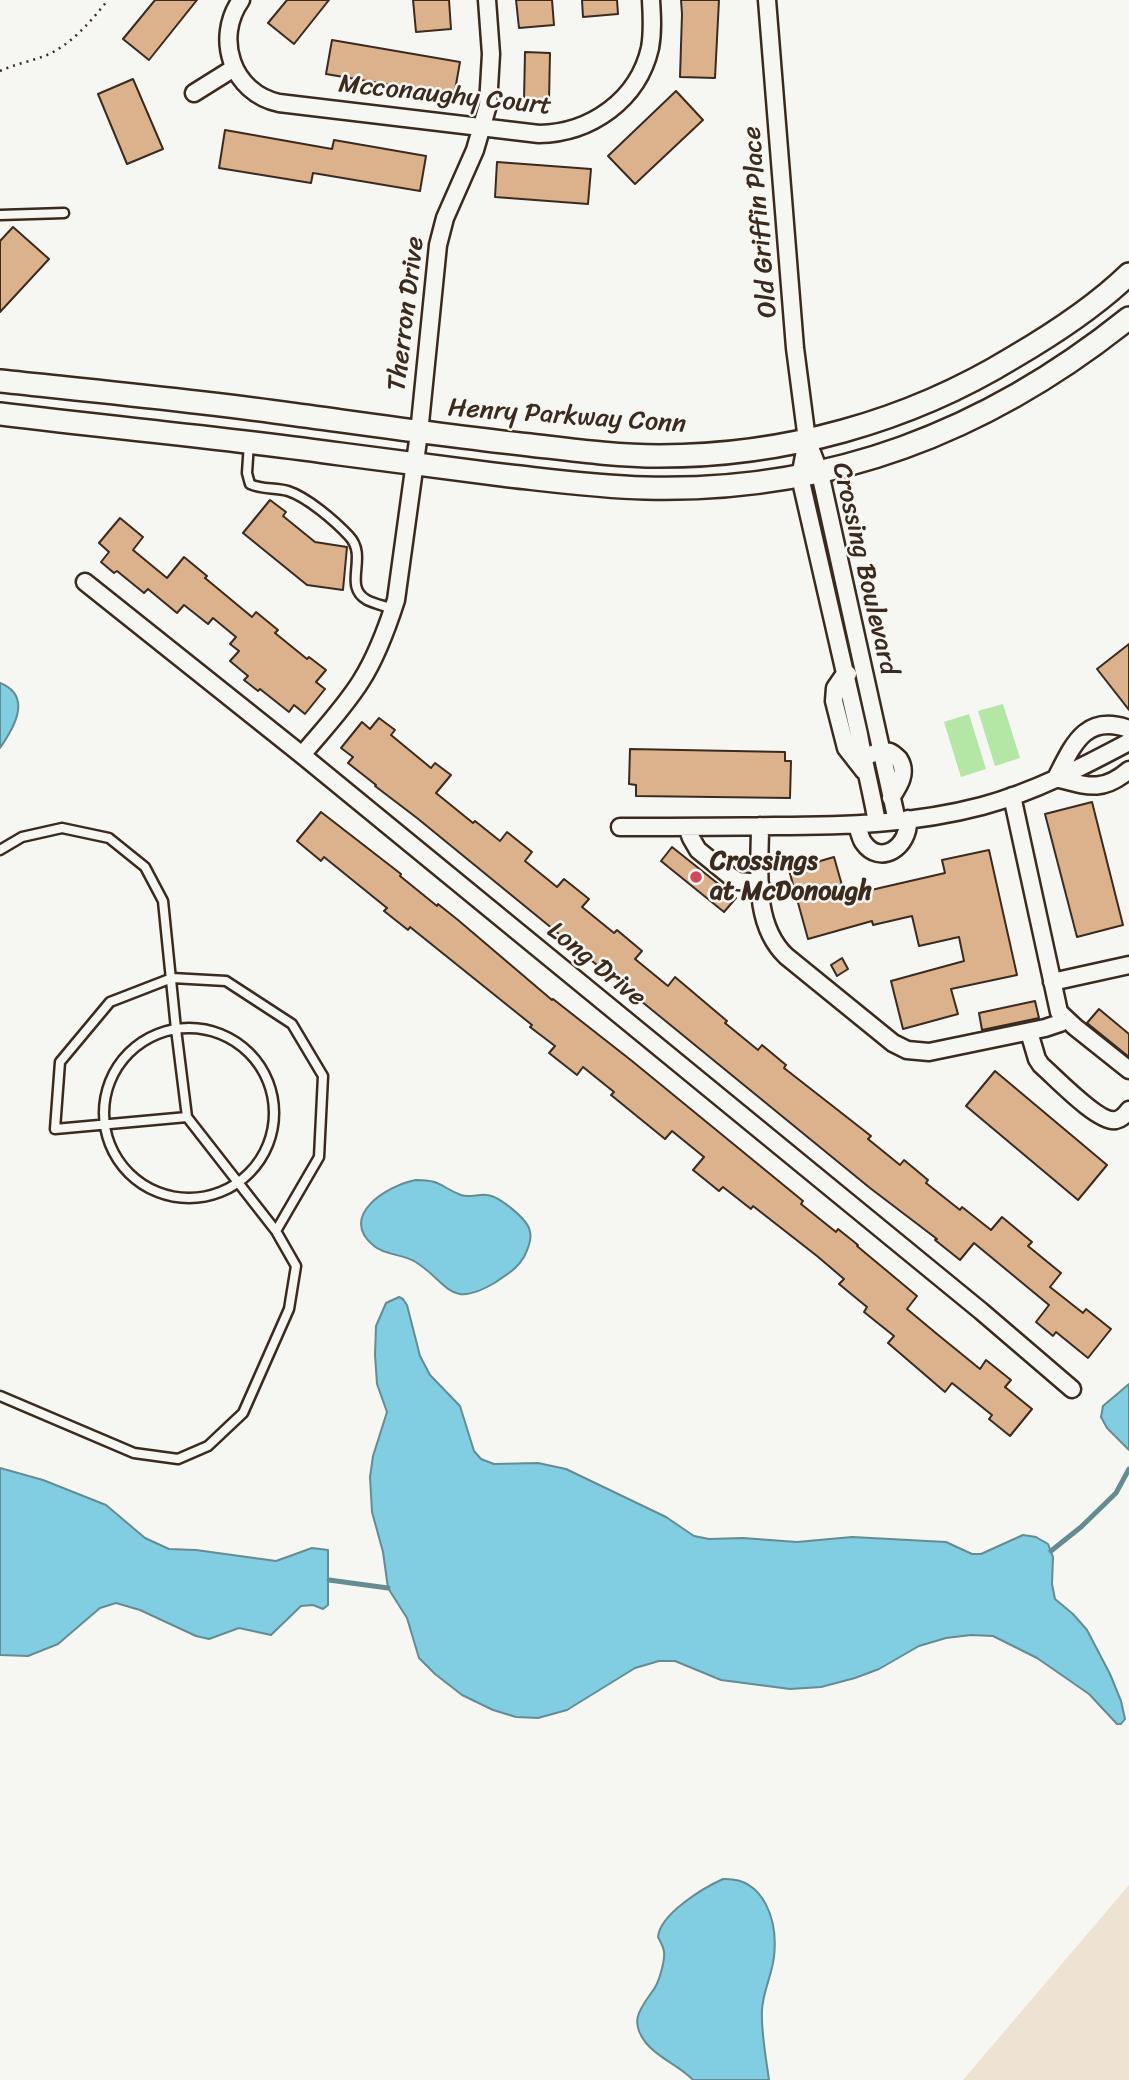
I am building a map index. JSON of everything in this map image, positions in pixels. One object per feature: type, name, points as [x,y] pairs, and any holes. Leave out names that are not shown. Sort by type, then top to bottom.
[{"type":"street","points":[[194,93],[234,68],[229,54],[228,33],[233,14],[242,0]]},
{"type":"street","name":"Therron Drive","points":[[302,755],[362,680],[375,656],[396,600],[419,433],[438,245],[451,202],[469,163],[488,105],[491,54],[487,0]]},
{"type":"street","name":"Mcconaughy Court","points":[[234,68],[249,88],[273,102],[529,134],[558,133],[586,125],[610,111],[630,91],[650,49],[651,0]]},
{"type":"street","name":"Old Griffin Place","points":[[767,0],[796,348],[807,440]]},
{"type":"street","name":"Henry Parkway Conn","points":[[0,381],[280,412],[419,433],[596,453],[659,456],[719,454],[807,440],[883,420],[924,405],[980,379],[1077,317],[1129,274]]},
{"type":"street","points":[[0,414],[249,441],[585,485],[704,487],[810,475],[913,444],[974,419],[1017,396],[1104,338],[1129,317]]},
{"type":"street","name":"Crossing Boulevard","points":[[807,440],[826,590],[844,675],[835,688],[834,695],[847,723],[846,748],[864,764],[877,823]]},
{"type":"street","name":"Crossing Boulevard","points":[[810,475],[846,586],[881,752]]},
{"type":"street","name":"Long Drive","points":[[85,582],[302,755],[981,1311],[1072,1389]]},
{"type":"street","points":[[826,590],[846,586]]},
{"type":"street","points":[[844,675],[863,670]]},
{"type":"street","points":[[847,723],[873,715]]},
{"type":"street","points":[[1056,778],[1074,743],[1083,733],[1104,724],[1129,729]]},
{"type":"street","points":[[620,827],[857,825],[952,813],[1012,796],[1084,766],[1129,742]]},
{"type":"street","points":[[857,825],[867,846],[877,852],[884,853],[895,849],[908,834],[891,798],[900,786],[900,762],[889,751],[881,752],[864,764]]},
{"type":"street","points":[[1056,778],[1094,787],[1114,782],[1129,770]]},
{"type":"street","points":[[1012,796],[1059,1012],[1129,1070]]},
{"type":"street","points":[[760,826],[760,883],[765,920],[774,943],[786,956],[901,1048],[929,1052],[1051,1027],[1065,1018]]},
{"type":"street","points":[[687,827],[698,850],[730,876],[738,881],[760,883]]},
{"type":"street","points":[[1052,982],[1129,965]]},
{"type":"street","points":[[1029,1032],[1041,1065],[1093,1111],[1104,1118],[1118,1120],[1129,1110]]},
{"type":"lane","points":[[0,215],[64,213]]},
{"type":"lane","points":[[249,441],[247,473],[250,484],[257,488],[286,490],[316,507],[356,544],[359,554],[355,579],[357,589],[365,599],[393,609]]},
{"type":"lane","points":[[0,850],[22,837],[62,828],[109,838],[145,867],[163,901],[187,1117],[276,1231],[296,1266],[289,1309],[243,1413],[208,1446],[178,1459],[134,1453],[0,1396]]},
{"type":"lane","points":[[187,1117],[55,1129],[60,1062],[110,1002],[172,978],[226,981],[292,1024],[323,1076],[319,1157],[276,1231]]},
{"type":"lane","points":[[191,1028],[220,1033],[245,1048],[264,1071],[273,1097],[274,1124],[266,1150],[250,1172],[237,1183],[228,1189],[202,1197],[175,1198],[149,1189],[128,1173],[112,1150],[104,1125],[105,1095],[117,1068],[136,1046],[162,1032],[176,1029],[191,1028]]},
{"type":"path","points":[[0,71],[59,48],[75,36],[108,0]]},
{"type":"shaded area","points":[[1129,1885],[1129,2080],[963,2080]]},
{"type":"green space","points":[[1003,704],[1020,758],[995,766],[978,711]]},
{"type":"green space","points":[[969,714],[986,769],[961,777],[944,722]]},
{"type":"water","points":[[0,683],[16,696],[18,713],[0,748]]},
{"type":"water","points":[[416,1180],[436,1183],[464,1196],[492,1196],[513,1209],[525,1221],[530,1232],[529,1245],[521,1261],[496,1282],[468,1294],[458,1294],[414,1261],[374,1246],[364,1235],[361,1224],[364,1213],[381,1195],[392,1188]]},
{"type":"water","points":[[399,1297],[407,1305],[420,1356],[430,1375],[460,1406],[474,1451],[481,1459],[494,1464],[538,1463],[566,1469],[666,1517],[694,1536],[709,1539],[743,1538],[797,1542],[852,1537],[946,1542],[972,1554],[981,1554],[1023,1535],[1036,1537],[1048,1544],[1053,1557],[1052,1584],[1055,1599],[1087,1630],[1110,1674],[1125,1719],[1121,1724],[1117,1724],[1089,1694],[1037,1658],[993,1636],[971,1635],[946,1638],[919,1646],[879,1669],[821,1687],[790,1689],[721,1680],[675,1661],[659,1661],[635,1668],[567,1710],[538,1718],[516,1717],[493,1710],[462,1695],[419,1658],[407,1618],[388,1588],[383,1552],[372,1512],[370,1477],[373,1456],[387,1412],[377,1384],[376,1326],[386,1303]]},
{"type":"water","points":[[1129,1384],[1129,1450],[1107,1428],[1101,1417],[1103,1406]]},
{"type":"water","points":[[0,1468],[43,1480],[106,1505],[145,1538],[169,1549],[276,1561],[312,1548],[328,1550],[328,1605],[323,1609],[313,1605],[301,1606],[271,1635],[239,1628],[209,1639],[196,1636],[140,1610],[116,1603],[100,1608],[58,1644],[28,1656],[0,1655]]},
{"type":"water","points":[[723,1879],[737,1880],[749,1885],[759,1894],[771,1916],[774,1957],[762,2010],[769,2080],[693,2080],[651,2049],[638,2028],[638,2014],[656,1986],[663,1966],[664,1950],[658,1937],[661,1928],[684,1903]]},
{"type":"building","points":[[155,0],[197,0],[149,60],[123,39]]},
{"type":"building","points":[[287,0],[329,0],[294,44],[268,23]]},
{"type":"building","points":[[413,0],[449,0],[451,29],[416,32]]},
{"type":"building","points":[[516,0],[552,0],[554,25],[519,28]]},
{"type":"building","points":[[582,0],[617,0],[618,14],[583,17]]},
{"type":"building","points":[[681,0],[719,0],[715,78],[680,77]]},
{"type":"building","points":[[332,40],[460,62],[454,96],[326,74]]},
{"type":"building","points":[[525,52],[550,53],[549,100],[524,100]]},
{"type":"building","points":[[133,79],[163,149],[127,164],[98,94]]},
{"type":"building","points":[[676,91],[703,120],[635,184],[608,156]]},
{"type":"building","points":[[225,130],[332,149],[334,140],[426,156],[420,191],[313,173],[311,183],[219,168]]},
{"type":"building","points":[[497,162],[591,169],[588,204],[495,197]]},
{"type":"building","points":[[13,227],[49,259],[0,312],[0,241]]},
{"type":"building","points":[[270,500],[286,512],[283,516],[315,542],[347,547],[343,590],[307,585],[243,533]]},
{"type":"building","points":[[120,518],[143,537],[133,550],[167,578],[184,557],[252,617],[256,612],[278,630],[275,633],[307,659],[309,657],[326,670],[316,682],[325,689],[305,714],[294,705],[289,712],[244,680],[248,676],[230,661],[239,651],[230,644],[236,637],[213,618],[208,624],[184,605],[177,613],[148,589],[144,593],[101,562],[109,552],[99,543]]},
{"type":"building","points":[[1129,644],[1129,710],[1097,669]]},
{"type":"building","points":[[379,718],[395,730],[391,735],[431,768],[435,763],[451,775],[436,793],[500,841],[507,832],[532,852],[525,861],[557,887],[564,879],[589,899],[582,907],[614,933],[617,930],[642,951],[635,959],[668,986],[675,977],[758,1050],[762,1045],[786,1065],[784,1068],[871,1136],[868,1139],[900,1165],[904,1160],[928,1180],[926,1183],[960,1210],[962,1207],[991,1230],[1002,1217],[1032,1242],[1028,1246],[1061,1273],[1050,1287],[1083,1313],[1086,1309],[1111,1329],[1088,1358],[1056,1332],[1053,1336],[1036,1322],[1049,1305],[974,1243],[960,1260],[348,763],[353,757],[341,748],[362,722],[370,729]]},
{"type":"building","points":[[630,749],[785,752],[785,761],[791,761],[790,798],[636,796],[636,785],[629,784]]},
{"type":"building","points":[[1092,802],[1123,925],[1077,937],[1045,814]]},
{"type":"building","points":[[321,812],[458,920],[552,1000],[632,1061],[803,1201],[801,1204],[836,1232],[838,1229],[858,1245],[917,1296],[907,1309],[937,1334],[980,1369],[986,1360],[1011,1380],[1005,1387],[1032,1409],[1010,1436],[989,1419],[992,1415],[952,1383],[945,1392],[888,1343],[894,1336],[864,1312],[867,1307],[839,1284],[844,1279],[817,1256],[753,1206],[751,1209],[723,1187],[719,1191],[693,1170],[704,1157],[672,1131],[665,1139],[611,1095],[614,1092],[583,1067],[577,1075],[549,1053],[555,1046],[530,1027],[532,1025],[410,927],[408,930],[384,911],[387,908],[324,857],[321,861],[297,841]]},
{"type":"building","points":[[672,847],[736,898],[724,912],[661,861]]},
{"type":"building","points":[[989,850],[1017,975],[951,989],[958,1014],[903,1029],[891,981],[964,961],[959,937],[919,946],[912,916],[873,925],[872,921],[808,939],[789,870],[834,857],[845,896],[945,873],[942,860]]},
{"type":"building","points":[[842,958],[848,969],[837,976],[831,965]]},
{"type":"building","points":[[1035,1001],[1039,1018],[982,1030],[979,1013]]},
{"type":"building","points":[[1099,1009],[1129,1034],[1129,1057],[1087,1023]]},
{"type":"building","points":[[995,1071],[1107,1165],[1078,1200],[966,1106]]},
{"type":"waterway","points":[[1051,1551],[1116,1493],[1129,1469]]},
{"type":"waterway","points":[[329,1580],[388,1588]]},
{"type":"place","name":"Crossings at McDonough","points":[[696,877]]}]
